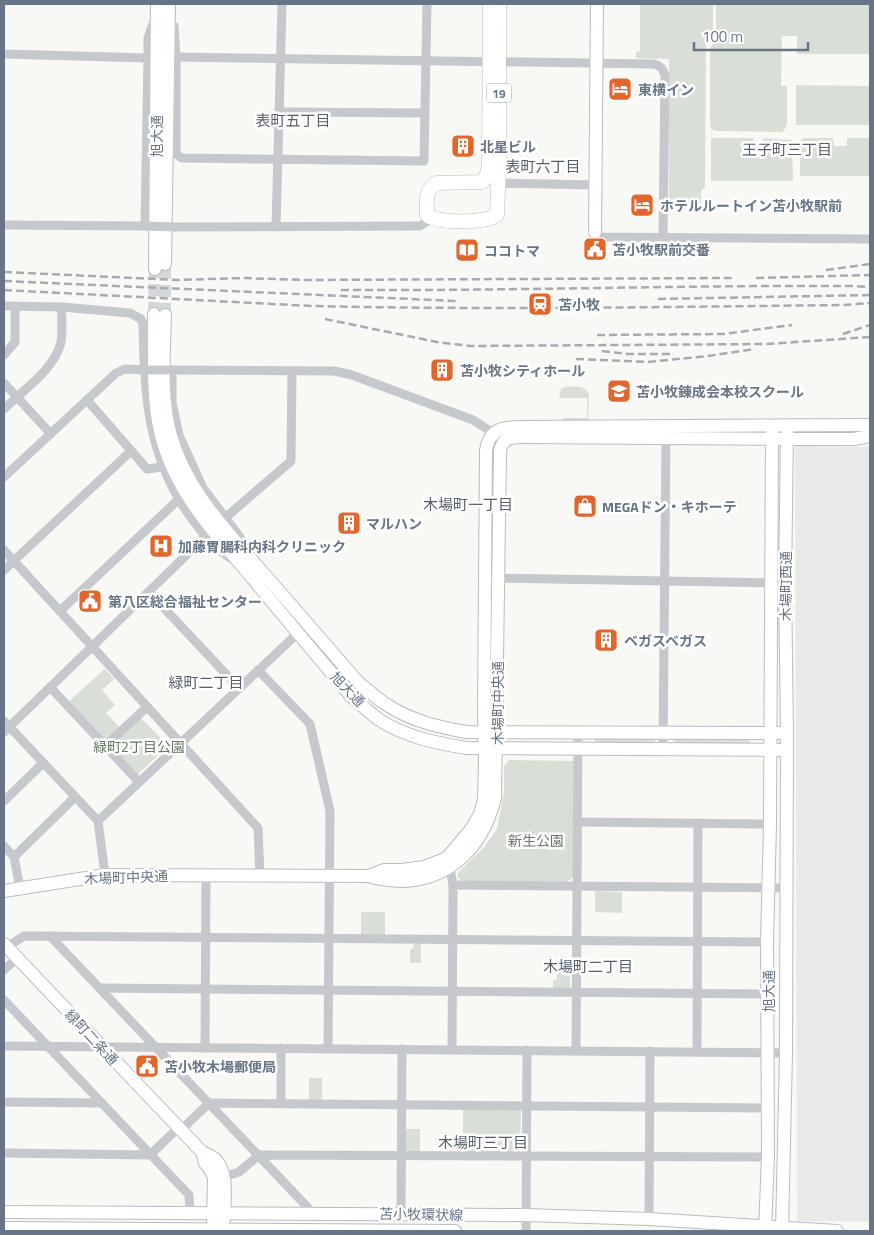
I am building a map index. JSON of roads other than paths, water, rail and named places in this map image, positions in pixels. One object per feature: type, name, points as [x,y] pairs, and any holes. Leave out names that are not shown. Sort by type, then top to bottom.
[{"type":"main road","name":"19","points":[[490,4],[494,62]]},
{"type":"main road","name":"19","points":[[492,180],[494,62],[499,4]]},
{"type":"main road","points":[[492,180],[497,215],[492,218],[483,221],[446,221],[431,219],[427,215],[427,192],[437,182],[482,182],[492,180]]},
{"type":"street","points":[[276,227],[282,4]]},
{"type":"street","points":[[146,226],[148,38],[163,7],[174,22],[176,154],[182,158],[424,162],[427,4]]},
{"type":"street","points":[[597,4],[598,63],[594,232],[600,237],[870,239]]},
{"type":"street","name":"旭大通","points":[[160,266],[163,7]]},
{"type":"street","points":[[4,54],[148,58]]},
{"type":"street","points":[[176,57],[654,64],[660,66],[664,70],[665,76],[664,236]]},
{"type":"street","points":[[279,112],[425,112]]},
{"type":"street","points":[[492,180],[595,185]]},
{"type":"street","points":[[4,225],[174,227],[420,226],[431,219]]},
{"type":"street","points":[[4,306],[62,307],[136,315],[141,319],[147,370],[147,404],[154,441],[162,467],[178,500],[205,537],[225,555],[245,561],[242,540],[203,488],[179,435],[172,403],[169,370]]},
{"type":"street","points":[[4,355],[15,342],[15,306]]},
{"type":"street","points":[[4,408],[47,368],[57,355],[61,340],[62,307]]},
{"type":"street","name":"旭大通","points":[[160,314],[164,397],[171,436],[183,468],[195,491],[298,633],[351,696],[378,719],[401,731],[430,742],[466,748],[786,750]]},
{"type":"street","points":[[4,477],[116,373],[126,369],[334,371],[352,375],[473,420],[499,437],[500,429],[510,427],[666,432],[787,440],[854,439],[870,436]]},
{"type":"street","points":[[224,518],[291,461],[292,371]]},
{"type":"street","points":[[4,383],[51,434]]},
{"type":"street","points":[[87,400],[146,469],[162,467]]},
{"type":"street","points":[[666,432],[787,424],[870,425]]},
{"type":"street","name":"木場町西通","points":[[787,424],[785,583],[787,733]]},
{"type":"street","name":"木場町西通","points":[[770,732],[772,426]]},
{"type":"street","points":[[663,749],[666,432]]},
{"type":"street","name":"木場町中央通","points":[[4,890],[105,875],[368,876],[384,870],[402,870],[448,863],[467,852],[482,834],[490,817],[495,798],[490,748],[492,578],[486,451],[489,440],[499,437]]},
{"type":"street","points":[[4,570],[131,451]]},
{"type":"street","points":[[60,611],[178,500]]},
{"type":"street","points":[[105,875],[98,821],[6,727],[92,647],[205,537]]},
{"type":"street","points":[[4,550],[258,828],[260,875]]},
{"type":"street","name":"旭大通","points":[[245,561],[359,683],[386,705],[432,725],[466,732],[787,733],[786,1053],[782,1230]]},
{"type":"street","points":[[492,578],[785,583]]},
{"type":"street","points":[[149,592],[239,688]]},
{"type":"street","points":[[98,821],[298,633]]},
{"type":"street","points":[[258,670],[310,724],[330,811],[328,1049]]},
{"type":"street","points":[[50,687],[139,782]]},
{"type":"street","points":[[105,746],[147,707]]},
{"type":"street","points":[[576,1051],[578,732]]},
{"type":"street","name":"旭大通","points":[[765,1229],[768,1157],[767,942],[770,732]]},
{"type":"street","points":[[4,801],[43,763]]},
{"type":"street","points":[[14,857],[76,797]]},
{"type":"street","points":[[577,822],[770,824]]},
{"type":"street","points":[[697,1052],[698,823]]},
{"type":"street","points":[[4,846],[14,857],[20,888]]},
{"type":"street","points":[[448,863],[453,885],[452,1050]]},
{"type":"street","points":[[205,1048],[206,875]]},
{"type":"street","points":[[453,885],[786,888]]},
{"type":"street","points":[[5,945],[24,936],[767,942]]},
{"type":"street","points":[[50,936],[313,1213]]},
{"type":"street","name":"緑町二条通","points":[[5,945],[202,1152],[221,1166],[223,1177],[218,1230]]},
{"type":"street","points":[[4,970],[17,958]]},
{"type":"street","points":[[101,988],[767,994]]},
{"type":"street","points":[[4,1000],[46,1047],[189,1195],[190,1213]]},
{"type":"street","points":[[4,1046],[786,1053]]},
{"type":"street","points":[[281,1048],[281,1103]]},
{"type":"street","points":[[401,1214],[402,1049]]},
{"type":"street","points":[[526,1231],[527,1050]]},
{"type":"street","points":[[649,1219],[650,1051]]},
{"type":"street","points":[[4,1102],[101,1103]]},
{"type":"street","points":[[4,1153],[150,1155],[209,1103],[768,1108]]},
{"type":"street","name":"緑町二条通","points":[[202,1152],[205,1163],[212,1171],[214,1178],[219,1213]]},
{"type":"street","points":[[223,1177],[239,1172],[259,1155],[768,1157]]},
{"type":"street","name":"苫小牧環状線","points":[[4,1212],[526,1215],[649,1219],[765,1229],[837,1231]]},
{"type":"street","points":[[108,1212],[108,1230]]},
{"type":"street","name":"苫小牧環状線","points":[[4,1228],[454,1231]]},
{"type":"tunnel","points":[[165,264],[165,315]]},
{"type":"tunnel","points":[[154,314],[155,269]]},
{"type":"railway","points":[[826,270],[870,264]]},
{"type":"railway","points":[[4,272],[178,280],[244,278],[304,280],[733,278]]},
{"type":"railway","points":[[756,278],[870,275]]},
{"type":"railway","points":[[4,281],[456,301]]},
{"type":"railway","points":[[341,290],[870,287]]},
{"type":"railway","points":[[4,290],[311,306],[511,308],[844,305],[870,303]]},
{"type":"railway","points":[[658,299],[870,295]]},
{"type":"railway","points":[[325,319],[437,342],[470,346],[767,344],[870,337]]},
{"type":"railway","points":[[597,335],[723,334],[792,325]]},
{"type":"railway","points":[[843,334],[870,325]]},
{"type":"railway","points":[[576,359],[648,362],[755,349]]},
{"type":"railway","points":[[602,351],[628,354],[674,354]]},
{"type":"place","name":"東横イン","points":[[620,89]]},
{"type":"place","name":"北星ビル","points":[[463,146]]},
{"type":"place","name":"ホテルルートイン苫小牧駅前","points":[[642,205]]},
{"type":"place","name":"苫小牧駅前交番","points":[[595,249]]},
{"type":"place","name":"ココトマ","points":[[467,250]]},
{"type":"place","name":"苫小牧","points":[[540,304]]},
{"type":"place","name":"苫小牧シティホール","points":[[442,370]]},
{"type":"place","name":"苫小牧錬成会本校スクール","points":[[619,391]]},
{"type":"place","name":"MEGAドン・キホーテ","points":[[585,506]]},
{"type":"place","name":"マルハン","points":[[349,523]]},
{"type":"place","name":"加藤胃腸科内科クリニック","points":[[161,546]]},
{"type":"place","name":"第八区総合福祉センター","points":[[90,601]]},
{"type":"place","name":"ベガスベガス","points":[[606,640]]},
{"type":"place","name":"苫小牧木場郵便局","points":[[147,1066]]},
{"type":"district","name":"表町五丁目","points":[[293,120]]},
{"type":"district","name":"王子町三丁目","points":[[787,149]]},
{"type":"district","name":"表町六丁目","points":[[543,166]]},
{"type":"district","name":"木場町一丁目","points":[[468,504]]},
{"type":"district","name":"緑町二丁目","points":[[206,682]]},
{"type":"district","name":"木場町二丁目","points":[[588,966]]},
{"type":"district","name":"木場町三丁目","points":[[483,1142]]},
{"type":"park label","name":"緑町2丁目公園","points":[[139,746]]},
{"type":"park label","name":"新生公園","points":[[536,840]]}]
